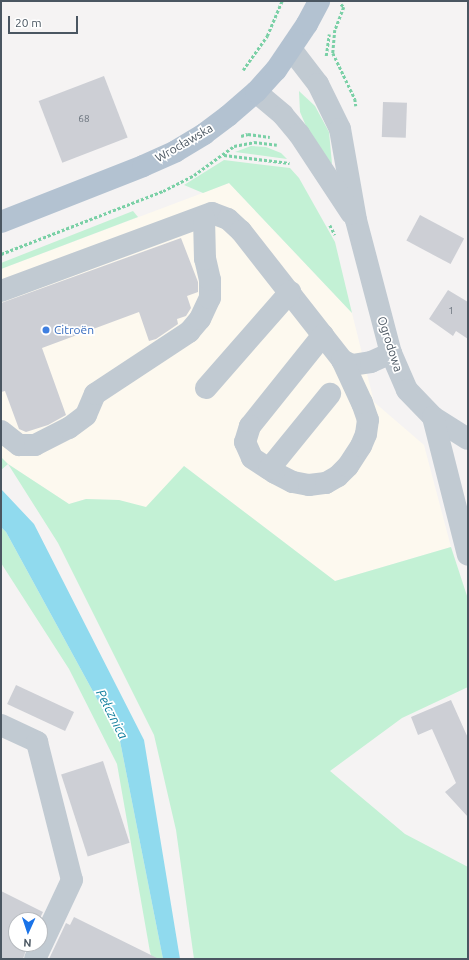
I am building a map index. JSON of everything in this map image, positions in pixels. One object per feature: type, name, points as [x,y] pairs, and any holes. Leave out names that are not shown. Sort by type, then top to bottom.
[{"type":"main road","name":"Wrocławska","points":[[1,222],[143,166],[176,151],[228,116],[256,92],[291,49],[307,24],[319,1]]},
{"type":"street","name":"Ogrodowa","points":[[291,49],[318,84],[340,129],[356,220],[391,352],[407,390],[432,417],[468,439]]},
{"type":"street","name":"Ogrodowa","points":[[256,92],[283,115],[299,134],[356,220]]},
{"type":"street","points":[[1,291],[212,213],[228,218],[241,230],[290,292],[323,335],[342,360],[359,396],[368,420],[366,434],[361,446],[348,466],[338,476],[326,483],[309,485],[293,482],[252,458],[245,442],[250,426],[323,335]]},
{"type":"street","points":[[1,431],[20,445],[34,445],[69,428],[86,415],[95,394],[189,332],[200,319],[210,298],[210,280],[205,259],[204,217]]},
{"type":"street","points":[[206,388],[290,292]]},
{"type":"street","points":[[342,360],[352,364],[371,362],[391,352]]},
{"type":"street","points":[[269,469],[330,394]]},
{"type":"street","points":[[432,417],[468,555]]},
{"type":"street","points":[[1,725],[37,742],[72,880],[35,959]]},
{"type":"path","points":[[241,73],[267,36],[282,1]]},
{"type":"path","points":[[336,16],[345,1]]},
{"type":"path","points":[[328,61],[326,55],[330,27]]},
{"type":"path","points":[[1,254],[163,191],[194,175],[234,146],[254,142],[275,144],[281,147]]},
{"type":"path","points":[[223,155],[294,164]]},
{"type":"path","points":[[328,222],[337,240]]},
{"type":"shaded area","points":[[229,183],[352,313],[374,402],[424,445],[451,547],[335,581],[184,466],[146,508],[118,500],[86,499],[69,504],[8,464],[1,457],[1,269]]},
{"type":"green space","points":[[299,91],[315,106],[329,132],[332,164],[322,154],[312,140],[300,112]]},
{"type":"green space","points":[[251,146],[266,147],[281,153],[287,159],[235,152]]},
{"type":"green space","points":[[224,160],[290,168],[299,178],[335,242],[352,313],[229,183],[203,193],[184,185]]},
{"type":"green space","points":[[133,211],[138,217],[1,269],[1,263]]},
{"type":"green space","points":[[1,457],[8,464],[1,470]]},
{"type":"green space","points":[[8,464],[69,504],[86,499],[119,500],[146,507],[184,466],[335,581],[451,547],[468,599],[468,687],[402,718],[330,771],[405,834],[468,867],[468,959],[194,959],[176,830],[154,735],[58,543]]},
{"type":"green space","points":[[1,527],[6,532],[120,741],[163,959],[152,959],[150,952],[117,764],[69,669],[1,563]]},
{"type":"water","name":"Pełcznica","points":[[1,489],[34,524],[144,740],[180,959],[163,959],[120,741],[6,532],[1,527]]},
{"type":"building","points":[[104,76],[128,138],[62,163],[39,101]]},
{"type":"building","points":[[383,102],[407,103],[406,138],[382,137]]},
{"type":"building","points":[[420,215],[464,238],[451,264],[406,241]]},
{"type":"building","name":"Citroën","points":[[181,238],[198,282],[198,292],[187,296],[191,308],[186,316],[177,319],[178,324],[156,339],[149,341],[139,312],[42,348],[66,415],[48,425],[26,432],[19,429],[5,391],[1,392],[1,303]]},
{"type":"building","points":[[448,290],[468,302],[468,339],[456,331],[453,336],[429,319]]},
{"type":"building","points":[[16,685],[74,712],[65,731],[7,704]]},
{"type":"building","points":[[451,700],[468,738],[468,817],[445,792],[456,783],[432,729],[418,735],[411,717]]},
{"type":"building","points":[[103,761],[130,843],[88,856],[61,775]]},
{"type":"building","points":[[1,891],[43,912],[8,912],[8,952],[25,952],[23,959],[1,959]]},
{"type":"building","points":[[74,917],[159,959],[49,959],[66,923],[70,925]]},
{"type":"place","name":"Citroën","points":[[46,330]]}]
